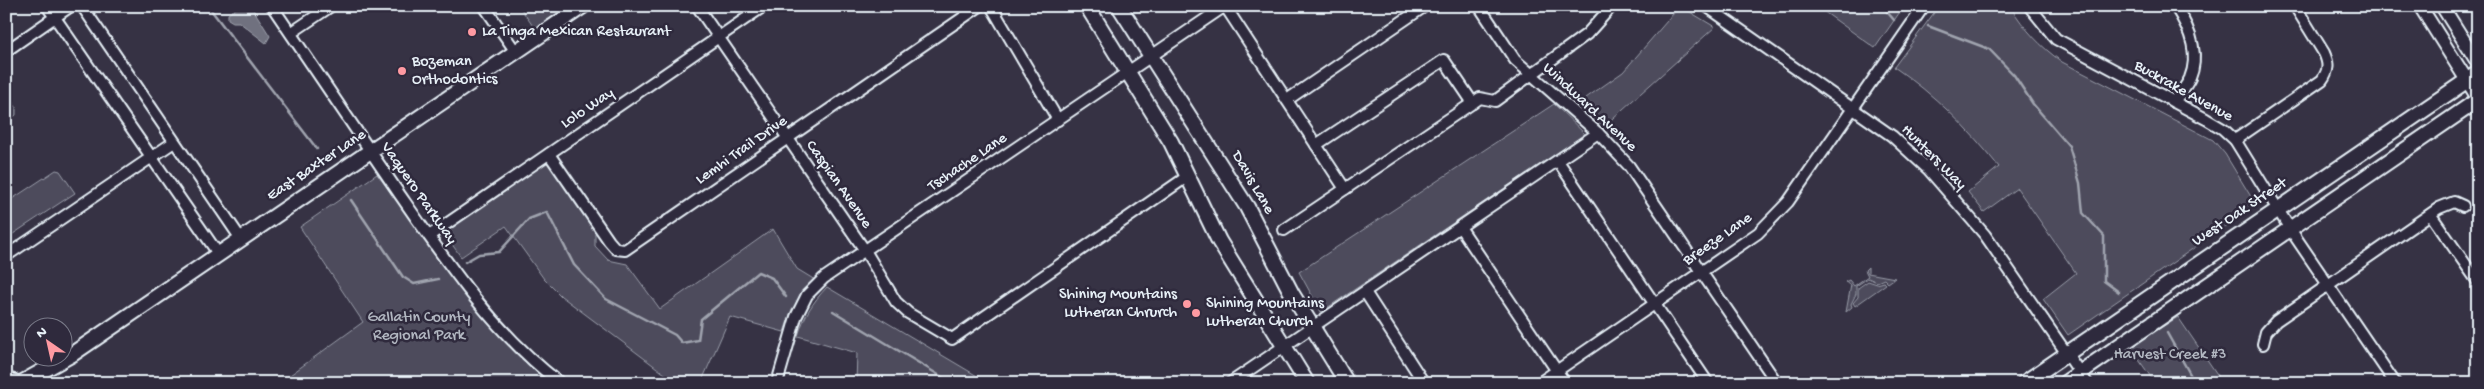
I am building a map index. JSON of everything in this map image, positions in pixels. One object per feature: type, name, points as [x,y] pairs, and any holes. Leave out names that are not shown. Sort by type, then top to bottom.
[{"type":"main road","name":"East Baxter Lane","points":[[72,355],[583,6]]},
{"type":"main road","points":[[1087,6],[1171,142],[1219,241],[1307,383]]},
{"type":"main road","name":"Davis Lane","points":[[1119,6],[1248,207],[1312,328],[1347,383]]},
{"type":"main road","name":"West Oak Street","points":[[2024,383],[2472,77]]},
{"type":"main road","points":[[2065,383],[2084,378],[2290,229],[2478,99]]},
{"type":"main road","name":"East Baxter Lane","points":[[6,380],[19,383],[52,366]]},
{"type":"main road","name":"East Baxter Lane","points":[[40,383],[60,366]]},
{"type":"street","points":[[47,6],[218,255]]},
{"type":"street","points":[[6,51],[71,6]]},
{"type":"street","points":[[82,6],[241,239]]},
{"type":"street","name":"Vaquero Parkway","points":[[272,6],[429,236],[487,311],[515,342],[560,383]]},
{"type":"street","points":[[290,34],[330,6]]},
{"type":"street","points":[[484,6],[516,52]]},
{"type":"street","name":"Caspian Avenue","points":[[697,6],[866,252],[896,302],[908,313],[952,339],[1188,176]]},
{"type":"street","name":"Lolo Way","points":[[429,236],[764,6]]},
{"type":"street","name":"Lemhi Trail Drive","points":[[549,154],[609,241],[616,249],[624,250],[980,6]]},
{"type":"street","points":[[991,6],[1058,120]]},
{"type":"street","points":[[1225,6],[1345,189]]},
{"type":"street","name":"Tschache Lane","points":[[777,383],[796,317],[807,296],[824,278],[866,252],[1225,6]]},
{"type":"street","points":[[1286,100],[1425,6]]},
{"type":"street","name":"Windward Avenue","points":[[1479,6],[1515,60],[1598,133],[1629,166],[1777,383]]},
{"type":"street","points":[[1284,230],[1480,98],[1495,101],[1588,34],[1612,6]]},
{"type":"street","name":"Hunters Way","points":[[1706,6],[1853,108],[1908,151],[1960,205],[2004,261],[2084,378]]},
{"type":"street","name":"Breeze Lane","points":[[1539,383],[1701,270],[1758,233],[1788,202],[1924,6]]},
{"type":"street","name":"Buckrake Avenue","points":[[2029,6],[2056,39],[2223,129],[2235,140],[2290,229],[2394,382]]},
{"type":"street","points":[[2174,102],[2190,79],[2193,68],[2192,41],[2176,6]]},
{"type":"street","points":[[2235,140],[2322,80],[2328,72],[2324,54],[2295,6]]},
{"type":"street","points":[[2420,6],[2472,77],[2478,99]]},
{"type":"street","points":[[2442,6],[2478,63]]},
{"type":"street","points":[[1316,145],[1444,60],[1473,103]]},
{"type":"street","points":[[1230,383],[1598,133]]},
{"type":"street","points":[[6,256],[174,142]]},
{"type":"street","points":[[1558,161],[1708,383]]},
{"type":"street","points":[[2263,344],[2266,332],[2276,321],[2330,286],[2430,215],[2454,202],[2463,206]]},
{"type":"street","points":[[2430,215],[2478,282]]},
{"type":"street","points":[[1460,227],[1564,383]]},
{"type":"street","points":[[1365,292],[1424,383]]},
{"type":"green space","points":[[519,6],[568,6],[535,29]]},
{"type":"green space","points":[[1680,6],[1715,27],[1604,126],[1576,105],[1623,72]]},
{"type":"green space","points":[[1816,6],[1904,6],[1875,48]]},
{"type":"green space","points":[[1939,6],[2010,6],[2033,37],[2062,62],[2213,140],[2225,154],[2256,205],[2068,335],[2043,299],[2076,273],[2017,188],[1984,212],[1968,192],[1999,167],[1976,139],[1950,113],[1909,77],[1894,67]]},
{"type":"green space","points":[[6,92],[16,107],[16,115],[6,122]]},
{"type":"green space","points":[[1554,104],[1585,134],[1321,312],[1299,272]]},
{"type":"green space","points":[[548,159],[595,229],[595,246],[608,260],[627,264],[660,309],[773,229],[797,269],[815,280],[792,309],[784,332],[730,317],[701,383],[677,383],[561,296],[544,279],[506,226],[461,257],[444,233]]},
{"type":"green space","points":[[56,170],[60,171],[75,193],[7,238],[6,203]]},
{"type":"green space","name":"Gallatin County Regional Park","points":[[377,174],[438,257],[481,310],[527,360],[552,383],[279,383],[363,322],[300,227]]},
{"type":"green space","points":[[1868,267],[1868,273],[1895,278],[1888,283],[1884,279],[1877,282],[1868,278],[1856,286],[1856,294],[1851,304],[1852,307],[1846,312],[1851,285],[1845,282],[1849,280],[1854,286],[1868,276],[1865,270]]},
{"type":"green space","points":[[1868,281],[1877,284],[1884,282],[1886,284],[1855,306],[1853,303],[1858,297],[1858,288]]},
{"type":"green space","points":[[827,287],[989,383],[856,383],[857,353],[798,336],[809,310]]},
{"type":"green space","name":"Harvest Creek #3","points":[[2178,317],[2223,383],[2155,383],[2130,347]]},
{"type":"water","points":[[240,6],[251,6],[270,36],[266,43],[239,22],[233,22],[228,19],[228,14]]},
{"type":"waterway","points":[[208,6],[317,149]]},
{"type":"waterway","points":[[1882,6],[1894,20]]},
{"type":"waterway","points":[[1928,26],[1989,49],[2014,75],[2033,104],[2069,146],[2080,183],[2083,213],[2104,236],[2104,281],[2119,292]]},
{"type":"waterway","points":[[351,200],[403,277],[414,284],[438,279]]},
{"type":"waterway","points":[[465,262],[479,254],[499,252],[529,219],[547,212],[574,265],[606,299],[675,335],[682,343],[698,340],[701,319],[758,272],[772,278],[786,297]]},
{"type":"waterway","points":[[833,311],[952,383]]},
{"type":"waterway","points":[[2167,333],[2195,383]]},
{"type":"place","name":"La Tinga Mexican Restaurant","points":[[472,32]]},
{"type":"place","name":"Bozeman Orthodontics","points":[[402,71]]},
{"type":"place","name":"Shining Mountains Lutheran Chrurch","points":[[1187,304]]},
{"type":"place","name":"Shining Mountains Lutheran Church","points":[[1196,313]]}]
